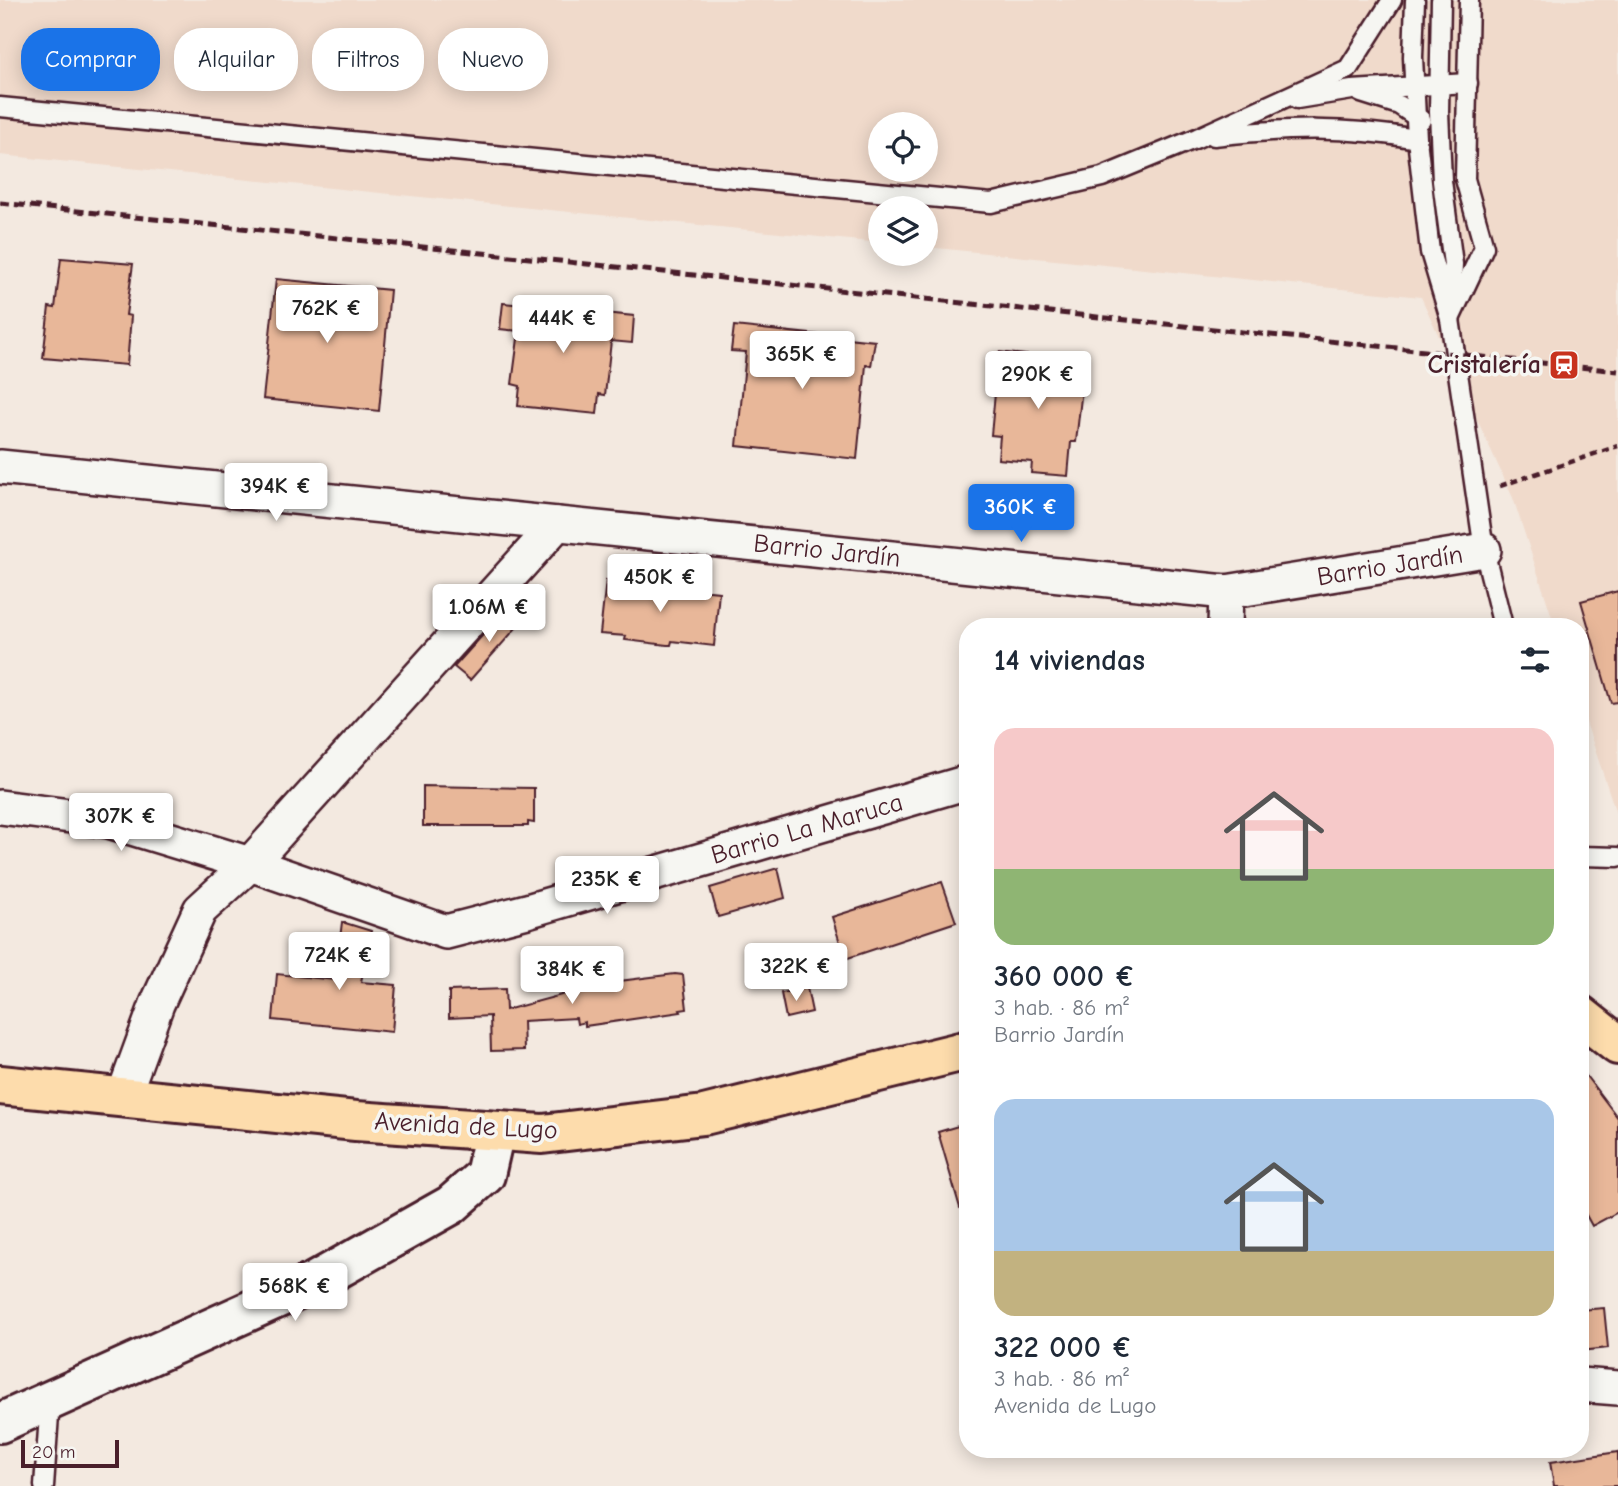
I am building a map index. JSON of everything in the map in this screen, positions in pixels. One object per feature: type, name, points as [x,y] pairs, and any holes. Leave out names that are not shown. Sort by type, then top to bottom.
[{"type":"main road","name":"Avenida de Lugo","points":[[0,1085],[356,1121],[542,1134],[704,1115],[959,1052]]},
{"type":"street","name":"Barrio Jardín","points":[[0,467],[1226,592],[1485,550]]},
{"type":"street","points":[[123,1097],[157,1004],[200,910],[250,864],[557,524]]},
{"type":"street","points":[[1224,618],[1226,592]]},
{"type":"street","name":"Barrio La Maruca","points":[[0,807],[109,821],[250,864],[446,932],[527,911],[959,785]]},
{"type":"street","points":[[0,1423],[314,1282],[451,1205],[485,1175],[495,1130]]},
{"type":"street","points":[[1589,1386],[1618,1388]]},
{"type":"lane","points":[[0,107],[990,203],[1102,177],[1197,138],[1348,69],[1392,0]]},
{"type":"lane","points":[[1415,0],[1417,139],[1430,252],[1450,319],[1485,550],[1501,618]]},
{"type":"lane","points":[[1441,0],[1438,84],[1441,181],[1453,264],[1450,319]]},
{"type":"lane","points":[[1450,319],[1484,247],[1465,179],[1469,0]]},
{"type":"lane","points":[[1271,104],[1352,90],[1468,83]]},
{"type":"lane","points":[[1439,112],[1468,83]]},
{"type":"lane","points":[[1352,90],[1399,105],[1441,134]]},
{"type":"lane","points":[[1197,138],[1286,128],[1369,130],[1417,139]]},
{"type":"lane","points":[[1589,856],[1618,857]]},
{"type":"lane","points":[[44,1486],[50,1401]]},
{"type":"path","points":[[1476,494],[1618,446]]},
{"type":"shaded area","points":[[0,0],[1618,0],[1618,819],[1589,731],[1589,618],[1552,618],[1513,498],[1421,297],[938,248],[938,196],[868,196],[868,242],[0,155]]},
{"type":"building","points":[[61,258],[133,264],[126,315],[131,316],[127,365],[43,358],[49,307],[55,308]]},
{"type":"building","points":[[276,279],[390,290],[379,411],[263,399]]},
{"type":"building","points":[[503,303],[634,316],[632,343],[611,341],[605,395],[599,394],[597,414],[518,406],[520,386],[512,384],[519,331],[500,329]]},
{"type":"building","points":[[734,326],[875,341],[871,366],[866,365],[857,459],[737,446],[746,352],[731,351]]},
{"type":"building","points":[[999,352],[1085,362],[1076,442],[1071,442],[1068,476],[1031,473],[1032,462],[998,459],[1000,436],[991,435]]},
{"type":"building","points":[[606,580],[679,591],[680,588],[719,592],[714,646],[672,641],[671,645],[667,645],[625,640],[626,636],[600,634]]},
{"type":"building","points":[[1618,591],[1618,702],[1611,703],[1589,628],[1589,618],[1586,618],[1581,601]]},
{"type":"building","points":[[508,607],[523,620],[470,680],[454,667]]},
{"type":"building","points":[[423,786],[534,788],[534,823],[528,822],[528,826],[423,826]]},
{"type":"building","points":[[778,868],[785,898],[718,917],[710,888]]},
{"type":"building","points":[[942,882],[956,922],[845,959],[832,917]]},
{"type":"building","points":[[342,922],[371,931],[361,982],[396,985],[392,1032],[273,1020],[277,974],[335,980]]},
{"type":"building","points":[[683,975],[687,1009],[585,1026],[585,1022],[577,1024],[576,1018],[523,1021],[524,1050],[491,1051],[490,1016],[449,1018],[449,991],[505,989],[506,1010],[580,990],[580,986]]},
{"type":"building","points":[[807,988],[812,1012],[786,1018],[781,993]]},
{"type":"building","points":[[1589,1080],[1618,1118],[1618,1212],[1592,1226],[1589,1220]]},
{"type":"building","points":[[959,1126],[959,1205],[938,1132]]},
{"type":"building","points":[[1604,1308],[1608,1348],[1589,1350],[1589,1309]]},
{"type":"building","points":[[1618,1452],[1618,1486],[1554,1486],[1550,1462]]},
{"type":"railway","points":[[0,203],[1618,371]]},
{"type":"place","name":"Cristalería","points":[[1564,365]]}]
